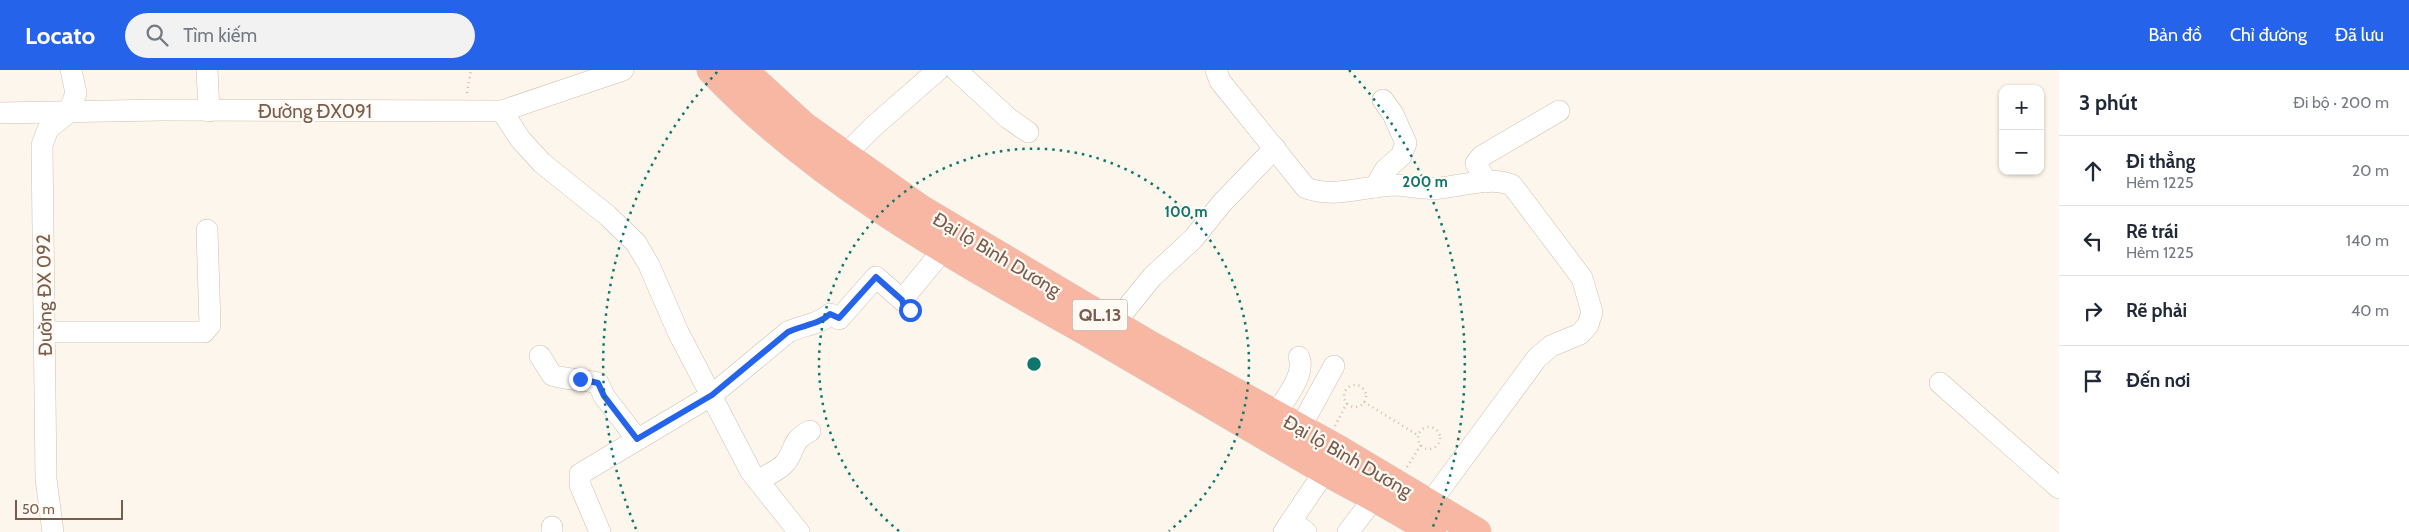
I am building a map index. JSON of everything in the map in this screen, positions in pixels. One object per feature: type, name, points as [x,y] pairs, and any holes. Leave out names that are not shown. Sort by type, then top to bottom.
[{"type":"highway","name":"Đại lộ Bình Dương","points":[[712,70],[741,101],[840,182],[992,278],[1219,407],[1325,471],[1430,503],[1477,532]]},
{"type":"highway","name":"Đại lộ Bình Dương","points":[[742,70],[804,126],[921,209],[1114,324],[1300,428],[1385,490],[1402,511],[1432,532]]},
{"type":"street","points":[[69,112],[76,93],[71,70]]},
{"type":"street","points":[[207,70],[209,111]]},
{"type":"street","name":"Đường ĐX091","points":[[0,114],[209,111],[502,111],[623,70]]},
{"type":"street","points":[[845,155],[874,126],[938,70]]},
{"type":"street","points":[[956,70],[1008,118],[1028,132]]},
{"type":"street","points":[[1216,70],[1220,81],[1306,188],[1320,193],[1341,193],[1354,188],[1396,185],[1437,188],[1500,181],[1512,185],[1582,278],[1592,312],[1588,325],[1580,334],[1551,346],[1537,358],[1430,503]]},
{"type":"street","points":[[1375,187],[1385,170],[1401,156],[1406,143],[1393,114],[1383,100]]},
{"type":"street","points":[[502,111],[520,139],[542,163],[608,216],[636,243],[649,265],[678,332],[751,472],[799,532]]},
{"type":"street","points":[[1486,182],[1476,163],[1482,156],[1559,111]]},
{"type":"street","name":"Đường ĐX 092","points":[[53,532],[46,479],[42,145],[48,129],[69,112]]},
{"type":"street","points":[[1114,324],[1152,277],[1193,238],[1222,202],[1275,148]]},
{"type":"street","points":[[45,332],[204,332],[208,330],[210,326],[207,230]]},
{"type":"street","points":[[600,532],[580,485],[580,474],[712,395],[788,332],[802,325],[823,321],[830,314],[839,318],[876,277],[906,305],[944,248]]},
{"type":"street","points":[[540,356],[552,375],[567,380],[580,379],[598,383],[604,396],[637,439]]},
{"type":"street","points":[[1275,414],[1296,380],[1301,368],[1299,357]]},
{"type":"street","points":[[1300,428],[1334,366]]},
{"type":"street","points":[[1940,383],[2059,488]]},
{"type":"street","points":[[758,480],[785,463],[796,442],[801,436],[810,432]]},
{"type":"street","points":[[1294,528],[1325,471]]},
{"type":"street","points":[[1348,532],[1385,490]]},
{"type":"path","points":[[471,70],[467,90],[471,112]]},
{"type":"path","points":[[1350,386],[1360,386],[1366,393],[1364,402],[1356,406],[1347,403],[1345,399],[1346,389],[1350,386]]},
{"type":"path","points":[[1364,402],[1419,436]]},
{"type":"path","points":[[1429,427],[1434,428],[1440,435],[1440,440],[1435,447],[1425,448],[1421,445],[1419,436],[1424,428],[1429,427]]},
{"type":"path","points":[[1385,490],[1421,445]]},
{"type":"route","points":[[580,379],[598,383],[604,396],[637,439],[712,395],[788,332],[802,325],[823,321],[830,314],[839,318],[876,277],[902,300],[904,307],[910,310]]}]
